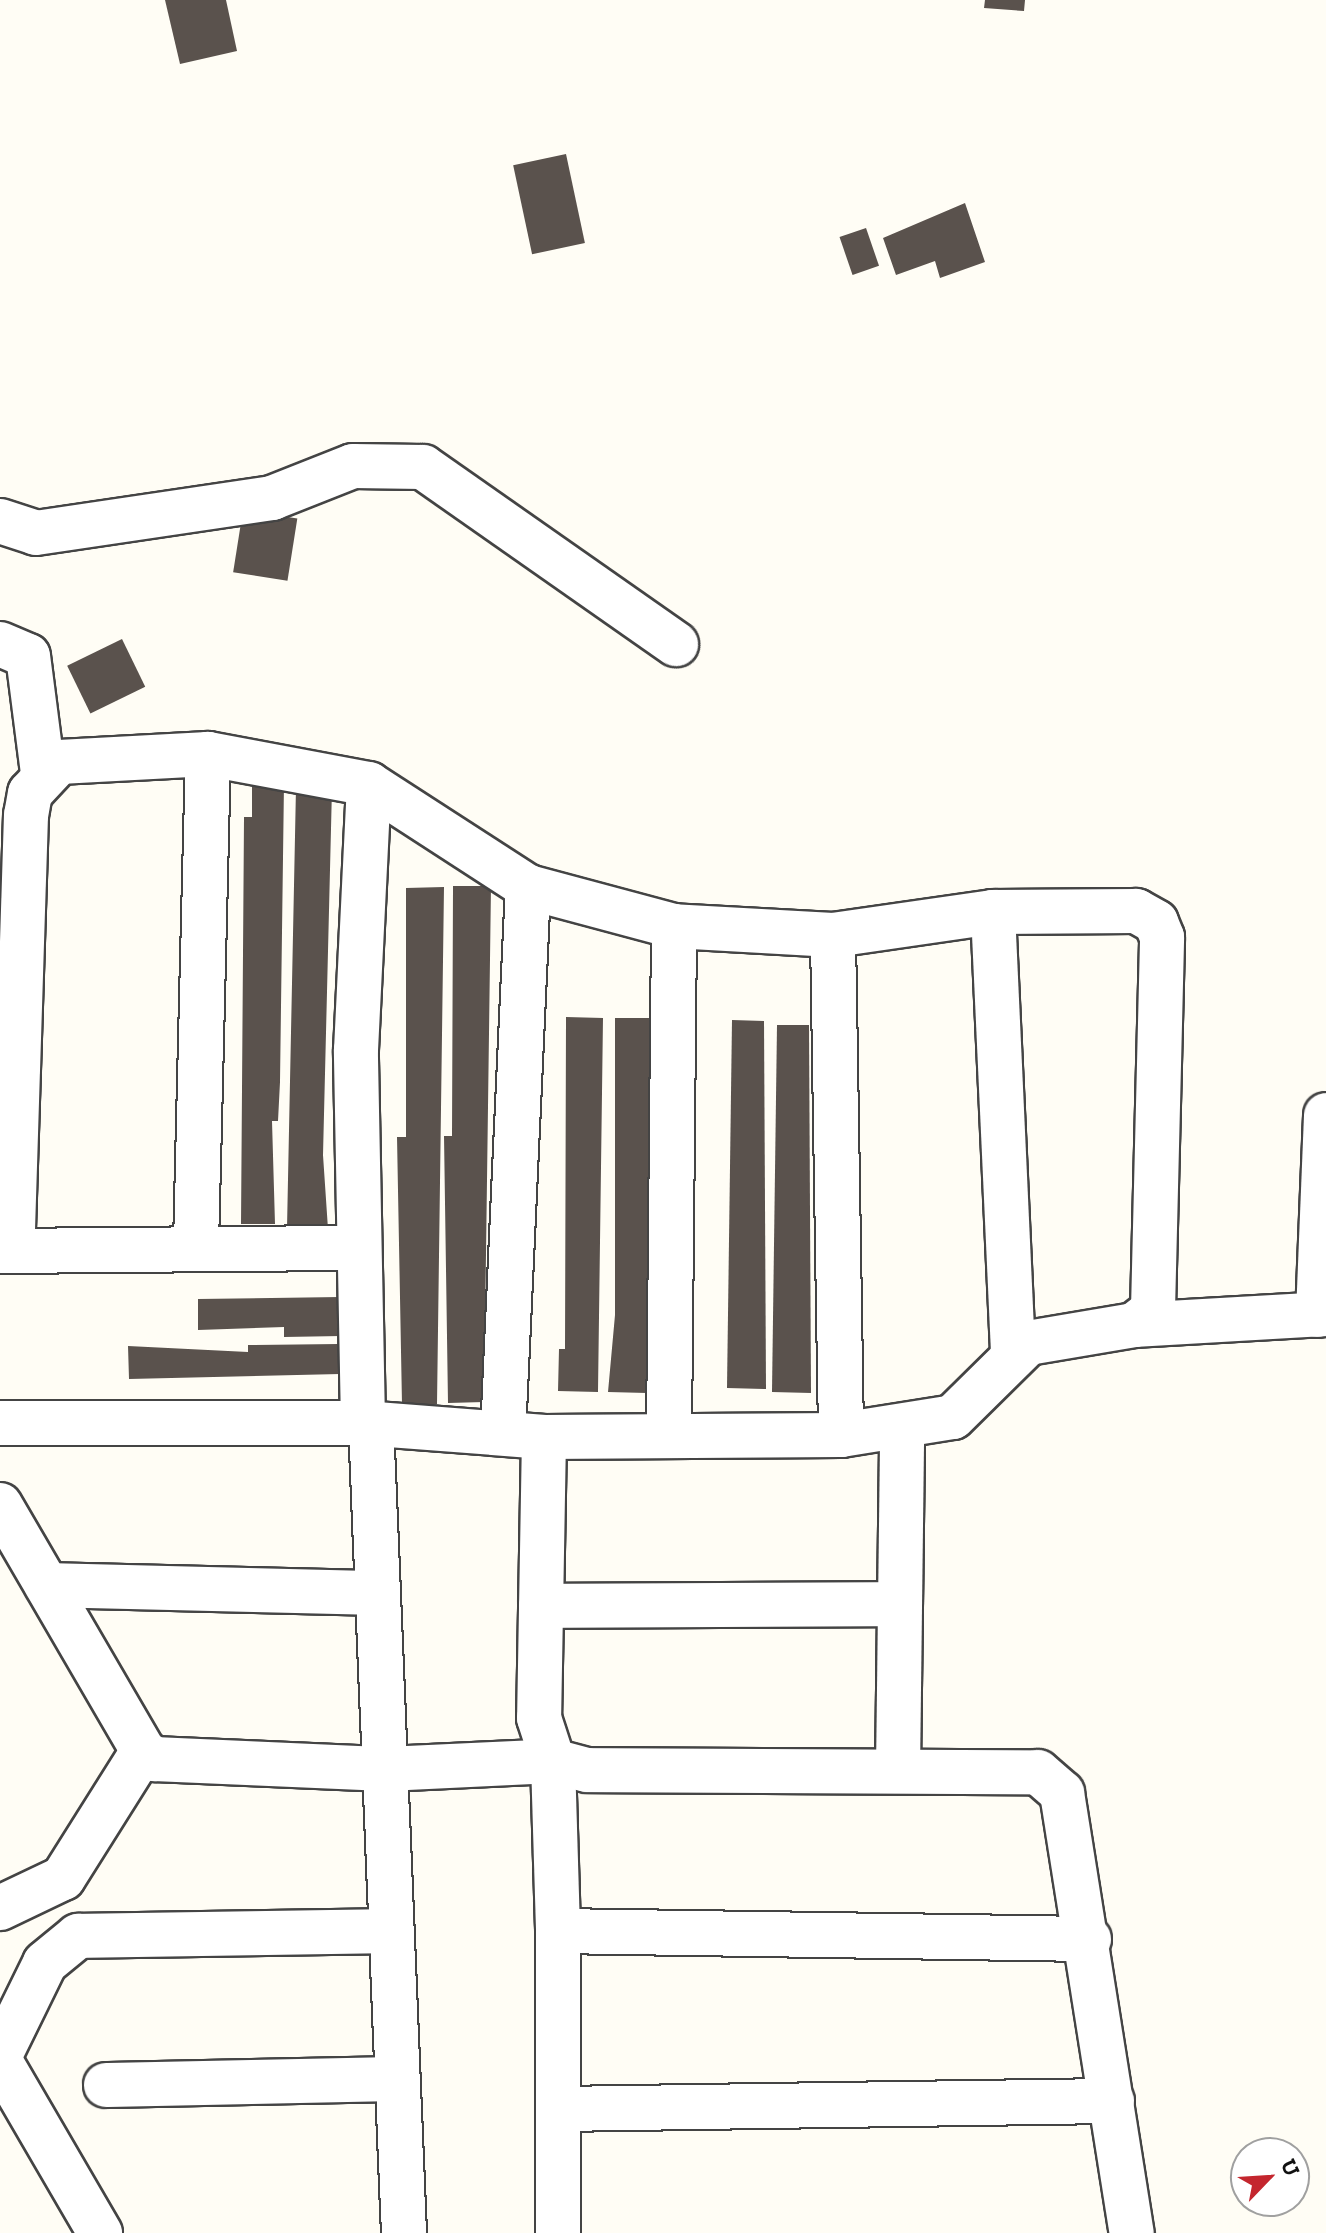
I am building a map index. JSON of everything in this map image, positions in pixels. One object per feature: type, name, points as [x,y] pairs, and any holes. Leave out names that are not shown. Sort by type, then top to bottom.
[{"type":"street","points":[[0,521],[36,533],[272,498],[353,466],[423,467],[676,644]]},
{"type":"street","points":[[0,644],[28,656],[43,773],[26,815],[6,1251],[196,1245],[357,1248]]},
{"type":"street","points":[[43,773],[59,762],[208,754],[369,784],[528,887],[674,926],[833,935],[993,912],[1136,911],[1156,922],[1162,937],[1157,1291],[1153,1310],[1134,1325]]},
{"type":"street","points":[[196,1245],[208,754]]},
{"type":"street","points":[[369,784],[356,1050],[357,1248],[378,1593],[404,2233]]},
{"type":"street","points":[[528,887],[524,1435],[541,1606],[539,1718],[553,1761],[558,1931],[558,2233]]},
{"type":"street","points":[[993,912],[1013,1354]]},
{"type":"street","points":[[669,1432],[674,926]]},
{"type":"street","points":[[833,935],[841,1435]]},
{"type":"street","points":[[0,1423],[367,1423],[524,1435],[669,1432],[841,1435],[902,1430],[953,1417],[1013,1354],[1048,1336],[1134,1325],[1322,1315],[1326,1115]]},
{"type":"street","points":[[898,1771],[902,1430]]},
{"type":"street","points":[[0,1505],[143,1751],[154,1759],[386,1769],[553,1761],[587,1770],[1038,1772],[1054,1786],[1072,1833],[1132,2233]]},
{"type":"street","points":[[47,1585],[378,1593]]},
{"type":"street","points":[[541,1606],[900,1604]]},
{"type":"street","points":[[0,1908],[63,1878],[143,1751]]},
{"type":"street","points":[[0,2055],[45,1963],[78,1936],[390,1931]]},
{"type":"street","points":[[558,1931],[1089,1939]]},
{"type":"street","points":[[0,2061],[100,2233]]},
{"type":"street","points":[[106,2085],[397,2079]]},
{"type":"street","points":[[558,2109],[1112,2101]]},
{"type":"building","points":[[165,0],[226,0],[237,51],[180,64]]},
{"type":"building","points":[[985,0],[1025,0],[1024,11],[984,8]]},
{"type":"building","points":[[566,154],[585,243],[532,254],[513,165]]},
{"type":"building","points":[[965,203],[985,262],[940,278],[935,261],[896,275],[883,238]]},
{"type":"building","points":[[866,228],[879,266],[853,275],[840,237]]},
{"type":"building","points":[[243,510],[297,519],[287,581],[233,572]]},
{"type":"building","points":[[122,639],[145,687],[90,713],[67,666]]},
{"type":"building","points":[[252,782],[284,783],[280,1082],[278,1121],[272,1121],[275,1224],[241,1224],[244,817],[252,817]]},
{"type":"building","points":[[296,787],[332,788],[323,1155],[328,1229],[287,1228]]},
{"type":"building","points":[[453,886],[491,886],[484,1402],[448,1403],[444,1136],[452,1136]]},
{"type":"building","points":[[444,887],[437,1404],[402,1404],[397,1137],[406,1137],[406,888]]},
{"type":"building","points":[[566,1017],[603,1018],[598,1392],[558,1391],[559,1349],[565,1349]]},
{"type":"building","points":[[615,1018],[652,1018],[647,1393],[608,1392],[615,1315]]},
{"type":"building","points":[[732,1020],[764,1021],[766,1389],[727,1388]]},
{"type":"building","points":[[777,1025],[809,1025],[811,1393],[772,1392]]},
{"type":"building","points":[[340,1297],[341,1336],[284,1337],[284,1327],[198,1330],[198,1299]]},
{"type":"building","points":[[339,1344],[340,1374],[129,1379],[128,1346],[248,1352],[248,1345]]}]
